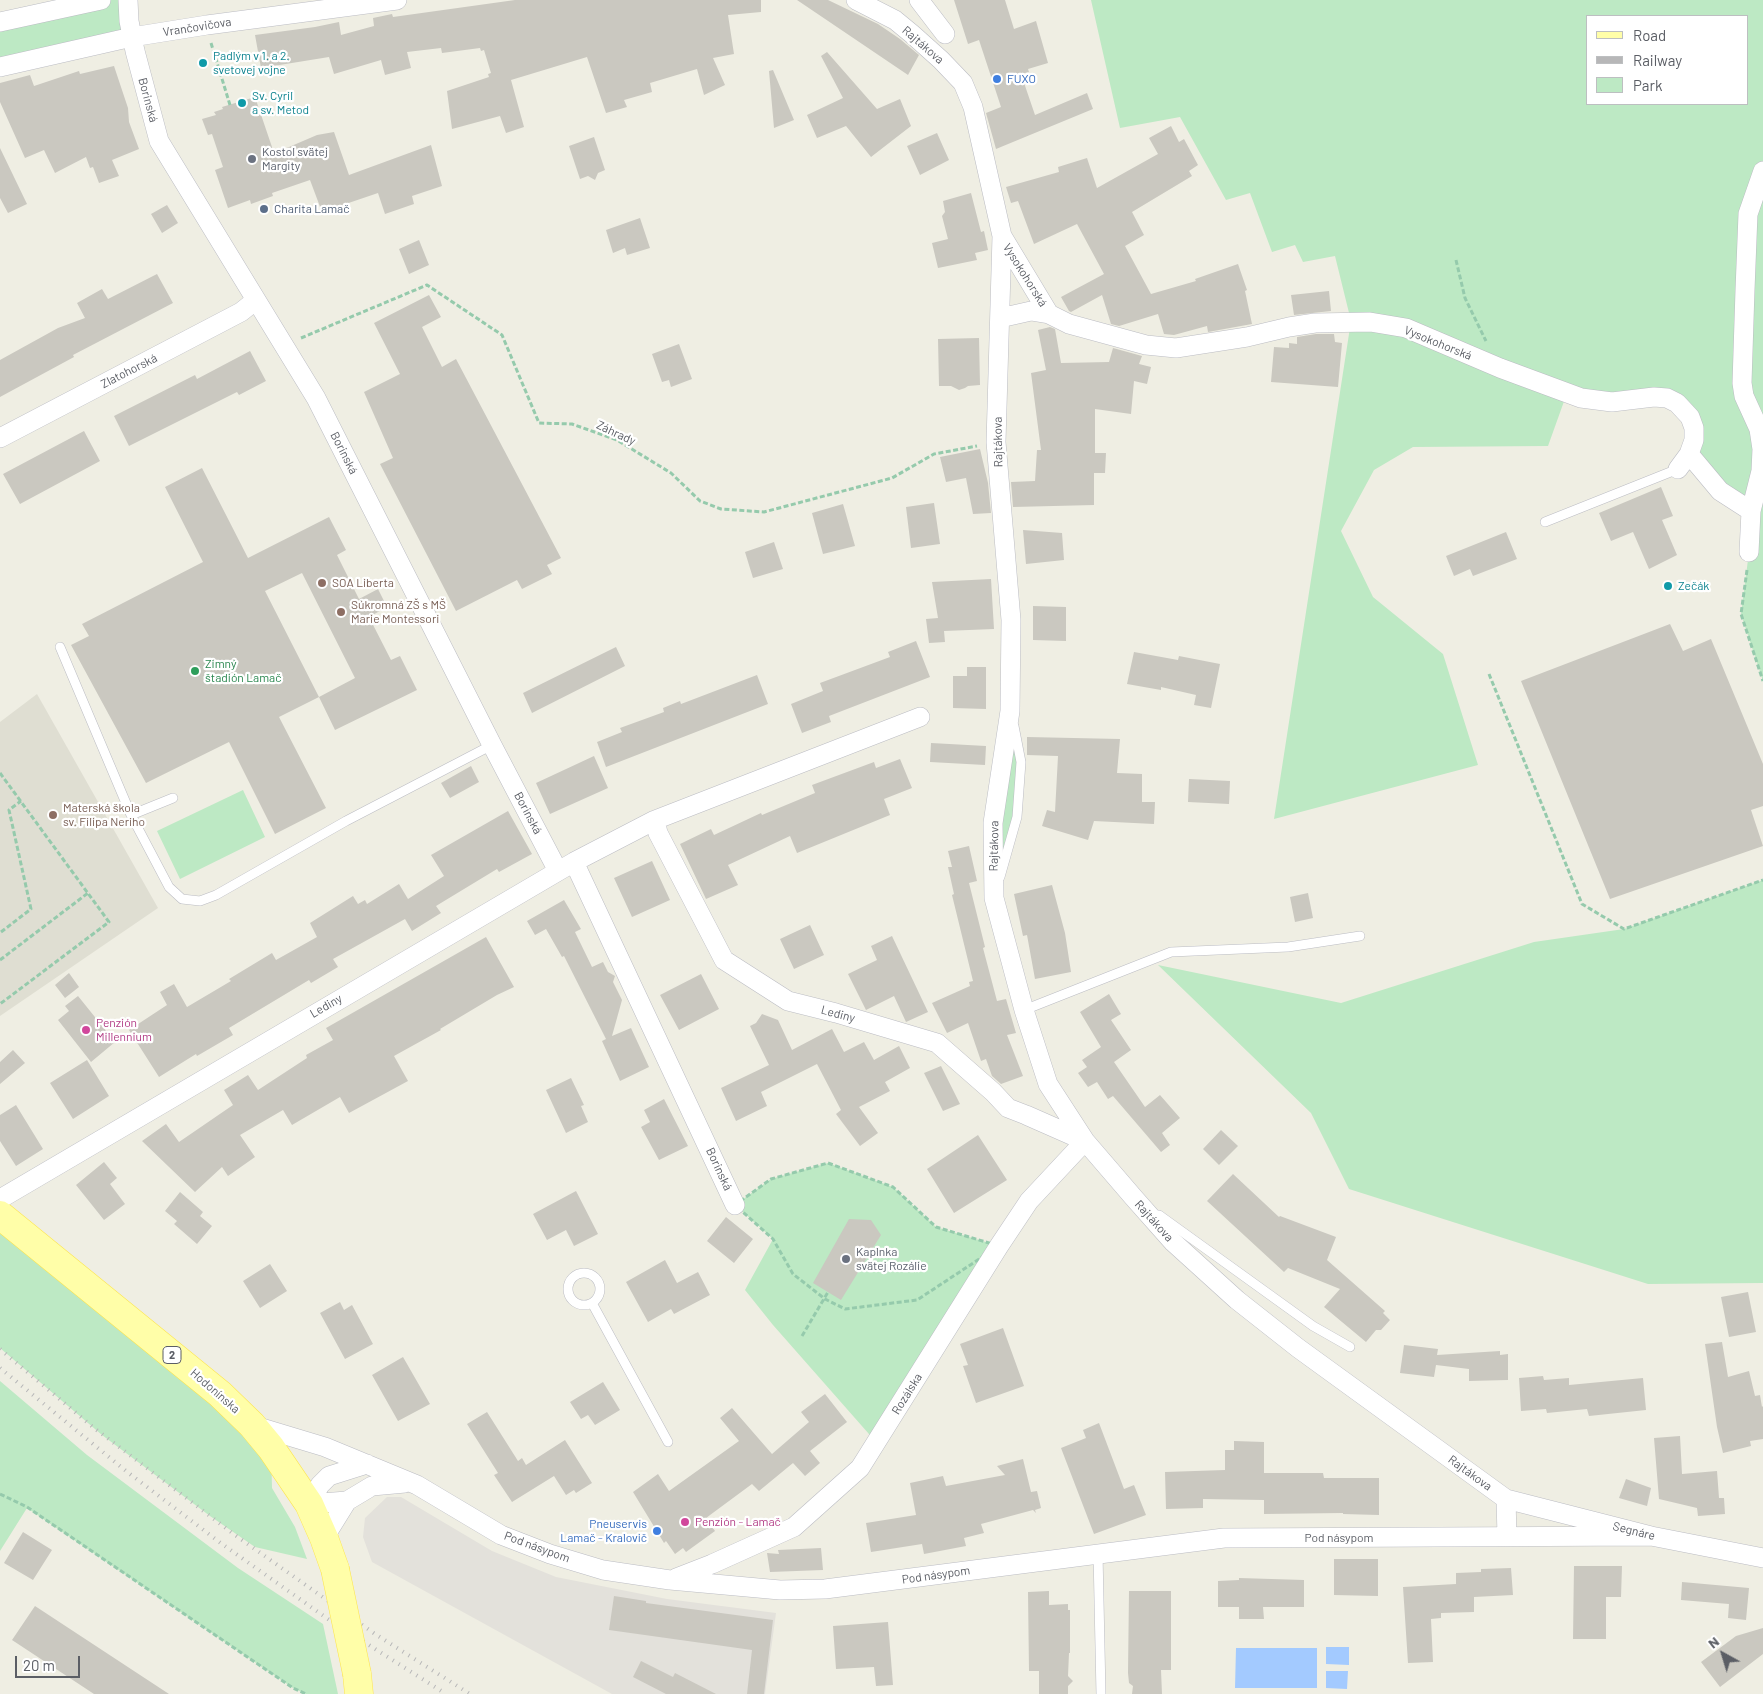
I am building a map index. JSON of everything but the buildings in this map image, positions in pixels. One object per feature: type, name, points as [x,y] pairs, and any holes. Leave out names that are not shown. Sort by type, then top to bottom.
[{"type":"main road","name":"Hodonínska","points":[[0,1216],[220,1394],[252,1425],[271,1448],[309,1504],[324,1538],[335,1570],[358,1684]]},
{"type":"street","points":[[0,22],[101,0]]},
{"type":"street","name":"Borinská","points":[[128,0],[132,37],[159,141],[316,398],[492,745],[566,866],[735,1205]]},
{"type":"street","name":"Vrančovičova","points":[[0,66],[132,37],[207,25],[397,0]]},
{"type":"street","name":"Rajtákova","points":[[856,0],[895,20],[941,60],[963,83],[973,107],[1002,236],[996,442],[1010,620],[1010,711],[993,823],[994,898],[1024,1010],[1048,1084],[1085,1141],[1134,1198],[1173,1242],[1237,1300],[1298,1348],[1506,1499]]},
{"type":"street","points":[[918,0],[945,34]]},
{"type":"street","points":[[1749,552],[1751,511],[1761,470],[1762,449],[1759,429],[1744,396],[1742,384],[1744,290],[1748,214],[1763,171]]},
{"type":"street","name":"Vysokohorská","points":[[1002,236],[1049,314]]},
{"type":"street","name":"Zlatohorská","points":[[0,438],[241,312],[256,300]]},
{"type":"street","name":"Vysokohorská","points":[[1000,318],[1031,311],[1049,314],[1069,324],[1146,345],[1176,348],[1315,323],[1370,322],[1406,328],[1500,368],[1574,395],[1597,401],[1630,401],[1654,397],[1672,400],[1685,409],[1694,428],[1694,440],[1683,462]]},
{"type":"street","points":[[1683,462],[1720,491],[1751,511]]},
{"type":"street","name":"Lediny","points":[[0,1199],[566,866],[655,820],[920,718]]},
{"type":"street","name":"Lediny","points":[[655,820],[658,832],[724,960],[788,1001],[937,1043],[1008,1108],[1085,1141]]},
{"type":"street","name":"Rozálska","points":[[670,1580],[712,1564],[794,1526],[860,1468],[1029,1201],[1085,1141]]},
{"type":"street","name":"Pod násypom","points":[[252,1425],[324,1447],[417,1485],[501,1534],[550,1554],[604,1570],[670,1580],[780,1590],[825,1589],[1224,1538],[1651,1536]]},
{"type":"street","points":[[309,1504],[320,1485],[329,1476],[367,1464]]},
{"type":"street","points":[[309,1504],[347,1501],[372,1486],[408,1482]]},
{"type":"street","points":[[1506,1499],[1507,1536]]},
{"type":"street","name":"Segnáre","points":[[1506,1499],[1651,1536],[1763,1558]]},
{"type":"street","points":[[324,1538],[347,1501]]},
{"type":"lane","points":[[1545,522],[1683,462]]},
{"type":"lane","points":[[60,647],[131,815],[169,887],[182,899],[200,901],[216,895],[346,821],[492,745]]},
{"type":"lane","points":[[131,815],[173,798]]},
{"type":"lane","points":[[1024,1010],[1172,952],[1288,947],[1360,936]]},
{"type":"lane","points":[[1134,1198],[1313,1326],[1350,1347]]},
{"type":"lane","points":[[592,1303],[668,1442]]},
{"type":"lane","points":[[1098,1553],[1101,1694]]},
{"type":"path","points":[[207,25],[209,38],[230,105]]},
{"type":"path","points":[[1456,260],[1465,298],[1500,368]]},
{"type":"path","name":"Záhrady","points":[[284,345],[427,285],[502,335],[539,423],[572,424],[617,440],[671,473],[700,500],[721,509],[764,512],[892,478],[934,454],[996,442]]},
{"type":"path","points":[[1749,552],[1741,614],[1763,682]]},
{"type":"path","points":[[1489,674],[1582,904],[1624,929],[1763,880]]},
{"type":"path","points":[[0,773],[109,922],[0,1004]]},
{"type":"path","points":[[1,932],[31,908],[9,810],[21,801]]},
{"type":"path","points":[[0,960],[88,893]]},
{"type":"path","points":[[828,1163],[893,1187],[936,1227],[999,1246],[917,1300],[845,1309],[825,1299],[793,1274],[773,1239],[735,1205],[771,1179],[828,1163]]},
{"type":"path","points":[[802,1336],[828,1292]]},
{"type":"path","points":[[0,1494],[27,1507],[285,1682],[306,1694]]},
{"type":"shaded area","name":"Materská škola sv. Filipa Neriho","points":[[37,694],[158,908],[0,1016],[0,722]]},
{"type":"shaded area","points":[[387,1497],[401,1497],[492,1551],[556,1577],[667,1599],[776,1613],[765,1694],[612,1694],[372,1562],[363,1537],[365,1518]]},
{"type":"green space","points":[[101,0],[128,0],[132,37],[0,67],[0,22]]},
{"type":"green space","points":[[1091,0],[1763,0],[1763,681],[1741,614],[1749,552],[1751,512],[1689,454],[1685,409],[1567,393],[1548,446],[1413,447],[1374,470],[1341,531],[1373,597],[1443,654],[1478,765],[1274,819],[1351,321],[1335,256],[1303,262],[1295,245],[1272,252],[1250,193],[1226,200],[1180,117],[1120,128]]},
{"type":"green space","points":[[1010,711],[1021,762],[1017,817],[994,898]]},
{"type":"green space","points":[[243,790],[265,837],[180,879],[157,831]]},
{"type":"green space","points":[[1763,880],[1763,1283],[1648,1284],[1349,1189],[1311,1113],[1158,965],[1341,1003],[1534,942],[1624,929]]},
{"type":"green space","points":[[828,1163],[893,1187],[936,1227],[999,1246],[876,1442],[773,1325],[745,1290],[773,1239],[735,1205],[771,1179]]},
{"type":"green space","points":[[0,1215],[271,1448],[272,1488],[295,1527],[307,1559],[255,1547],[210,1516],[102,1435],[0,1348]]},
{"type":"green space","points":[[0,1381],[87,1455],[238,1568],[323,1624],[338,1694],[306,1694],[293,1688],[27,1508],[0,1551]]},
{"type":"water","points":[[1326,1647],[1349,1647],[1349,1665],[1326,1664]]},
{"type":"water","points":[[1236,1648],[1317,1648],[1317,1688],[1235,1688]]},
{"type":"water","points":[[1326,1671],[1348,1671],[1347,1689],[1326,1688]]},
{"type":"railway","points":[[0,1349],[94,1428],[235,1535],[375,1634],[470,1694]]},
{"type":"railway","points":[[0,1368],[126,1471],[222,1544],[328,1619],[446,1694]]},
{"type":"place","name":"Padlým v 1. a 2. svetovej vojne","points":[[203,63]]},
{"type":"place","name":"FUXO","points":[[997,79]]},
{"type":"place","name":"Sv. Cyril a sv. Metod","points":[[242,103]]},
{"type":"place","name":"Kostol svätej Margity","points":[[252,159]]},
{"type":"place","name":"Charita Lamač","points":[[264,209]]},
{"type":"place","name":"SOA Liberta","points":[[322,583]]},
{"type":"place","name":"Zečák","points":[[1668,586]]},
{"type":"place","name":"Súkromná ZŠ s MŠ Marie Montessori","points":[[341,612]]},
{"type":"place","name":"Zimný štadión Lamač","points":[[195,671]]},
{"type":"place","name":"Materská škola sv. Filipa Neriho","points":[[53,815]]},
{"type":"place","name":"Penzión Millennium","points":[[86,1030]]},
{"type":"place","name":"Kaplnka svätej Rozálie","points":[[846,1259]]},
{"type":"place","name":"Penzión - Lamač","points":[[685,1522]]},
{"type":"place","name":"Pneuservis Lamač - Kralovič","points":[[657,1531]]}]
